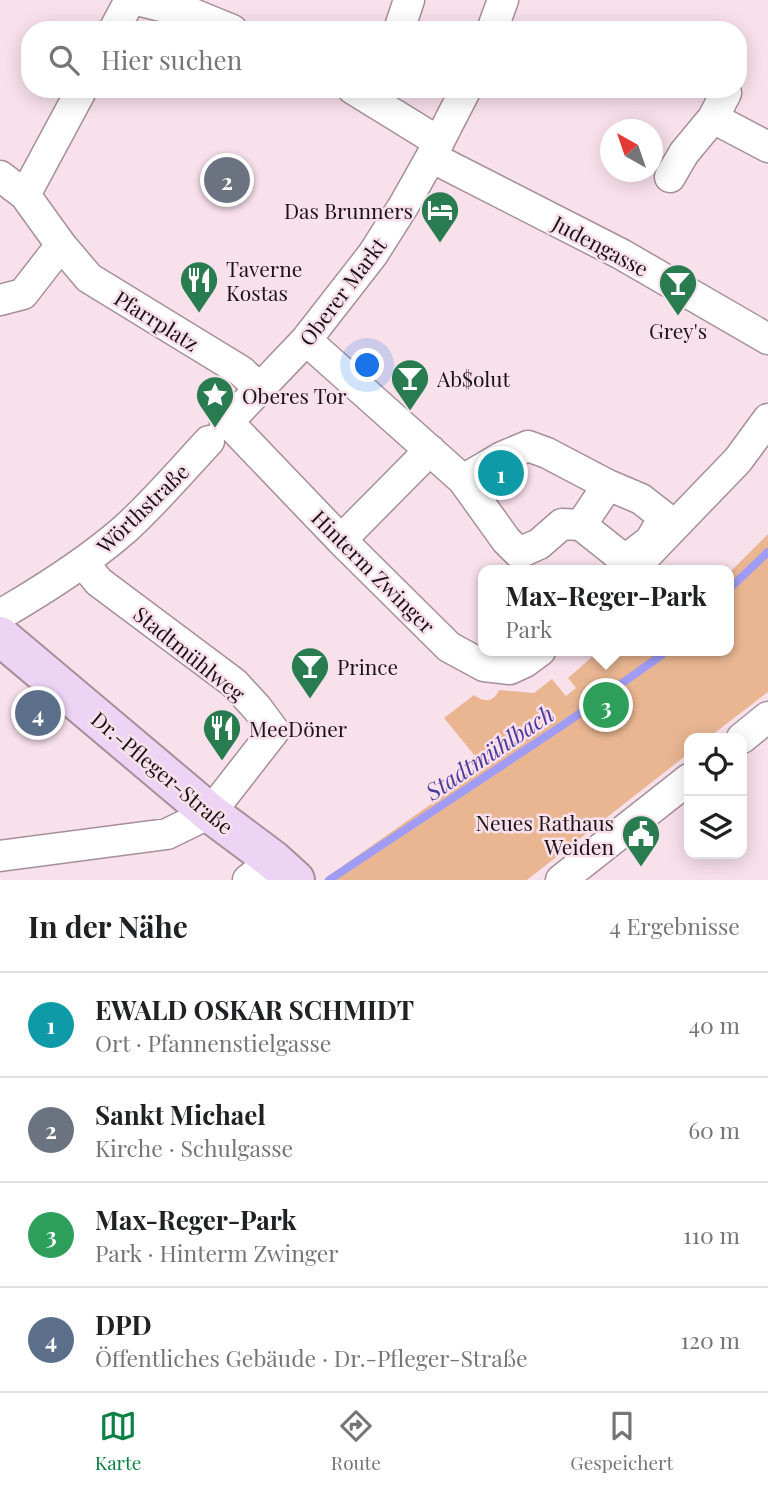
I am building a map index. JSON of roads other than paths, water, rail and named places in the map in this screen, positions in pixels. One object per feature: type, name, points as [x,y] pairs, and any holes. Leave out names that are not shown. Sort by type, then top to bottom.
[{"type":"street","points":[[119,21],[130,0]]},
{"type":"street","points":[[137,0],[210,21]]},
{"type":"street","points":[[402,21],[409,0]]},
{"type":"street","points":[[495,21],[503,0]]},
{"type":"street","points":[[25,195],[77,98]]},
{"type":"street","points":[[373,98],[442,156]]},
{"type":"street","name":"Oberer Markt","points":[[225,430],[260,389],[314,349],[404,205],[442,156],[463,98]]},
{"type":"street","points":[[670,177],[684,153],[719,106],[768,147]]},
{"type":"street","name":"Judengasse","points":[[442,156],[621,254],[768,340]]},
{"type":"street","name":"Pfarrplatz","points":[[0,176],[25,195],[89,278],[241,371],[260,389]]},
{"type":"street","points":[[0,300],[23,294],[61,245]]},
{"type":"street","points":[[314,349],[463,480],[506,540],[519,553],[539,544],[562,524],[581,525],[625,560],[652,544],[664,517],[640,499],[528,446],[502,457],[463,480]]},
{"type":"street","points":[[636,565],[652,544],[738,460],[768,419]]},
{"type":"street","name":"Hinterm Zwinger","points":[[225,430],[449,647],[484,666],[510,669],[533,656]]},
{"type":"street","name":"Wörthstraße","points":[[0,615],[83,563],[124,530],[225,430]]},
{"type":"street","points":[[341,540],[430,450]]},
{"type":"street","points":[[581,525],[608,485]]},
{"type":"street","name":"Stadtmühlweg","points":[[0,856],[167,834],[210,813],[274,731],[234,684],[99,582],[83,563]]},
{"type":"street","name":"Dr.-Pfleger-Straße","points":[[0,636],[210,813],[272,873]]},
{"type":"street","points":[[747,734],[768,718]]},
{"type":"street","points":[[561,880],[684,783]]},
{"type":"waterway","name":"Stadtmühlbach","points":[[734,584],[768,552]]},
{"type":"waterway","name":"Stadtmühlbach","points":[[329,880],[566,723],[660,656]]},
{"type":"place","name":"Sankt Michael","points":[[227,180]]},
{"type":"place","name":"Das Brunners","points":[[440,244]]},
{"type":"place","name":"Taverne Kostas","points":[[199,314]]},
{"type":"place","name":"Grey's","points":[[678,317]]},
{"type":"place","name":"Ab$olut","points":[[410,412]]},
{"type":"place","name":"Oberes Tor","points":[[215,429]]},
{"type":"place","name":"EWALD OSKAR SCHMIDT","points":[[501,473]]},
{"type":"place","name":"Prince","points":[[310,700]]},
{"type":"place","name":"Max-Reger-Park","points":[[606,705]]},
{"type":"place","name":"DPD","points":[[38,713]]},
{"type":"place","name":"MeeDöner","points":[[222,762]]},
{"type":"place","name":"Neues Rathaus Weiden","points":[[641,868]]}]
